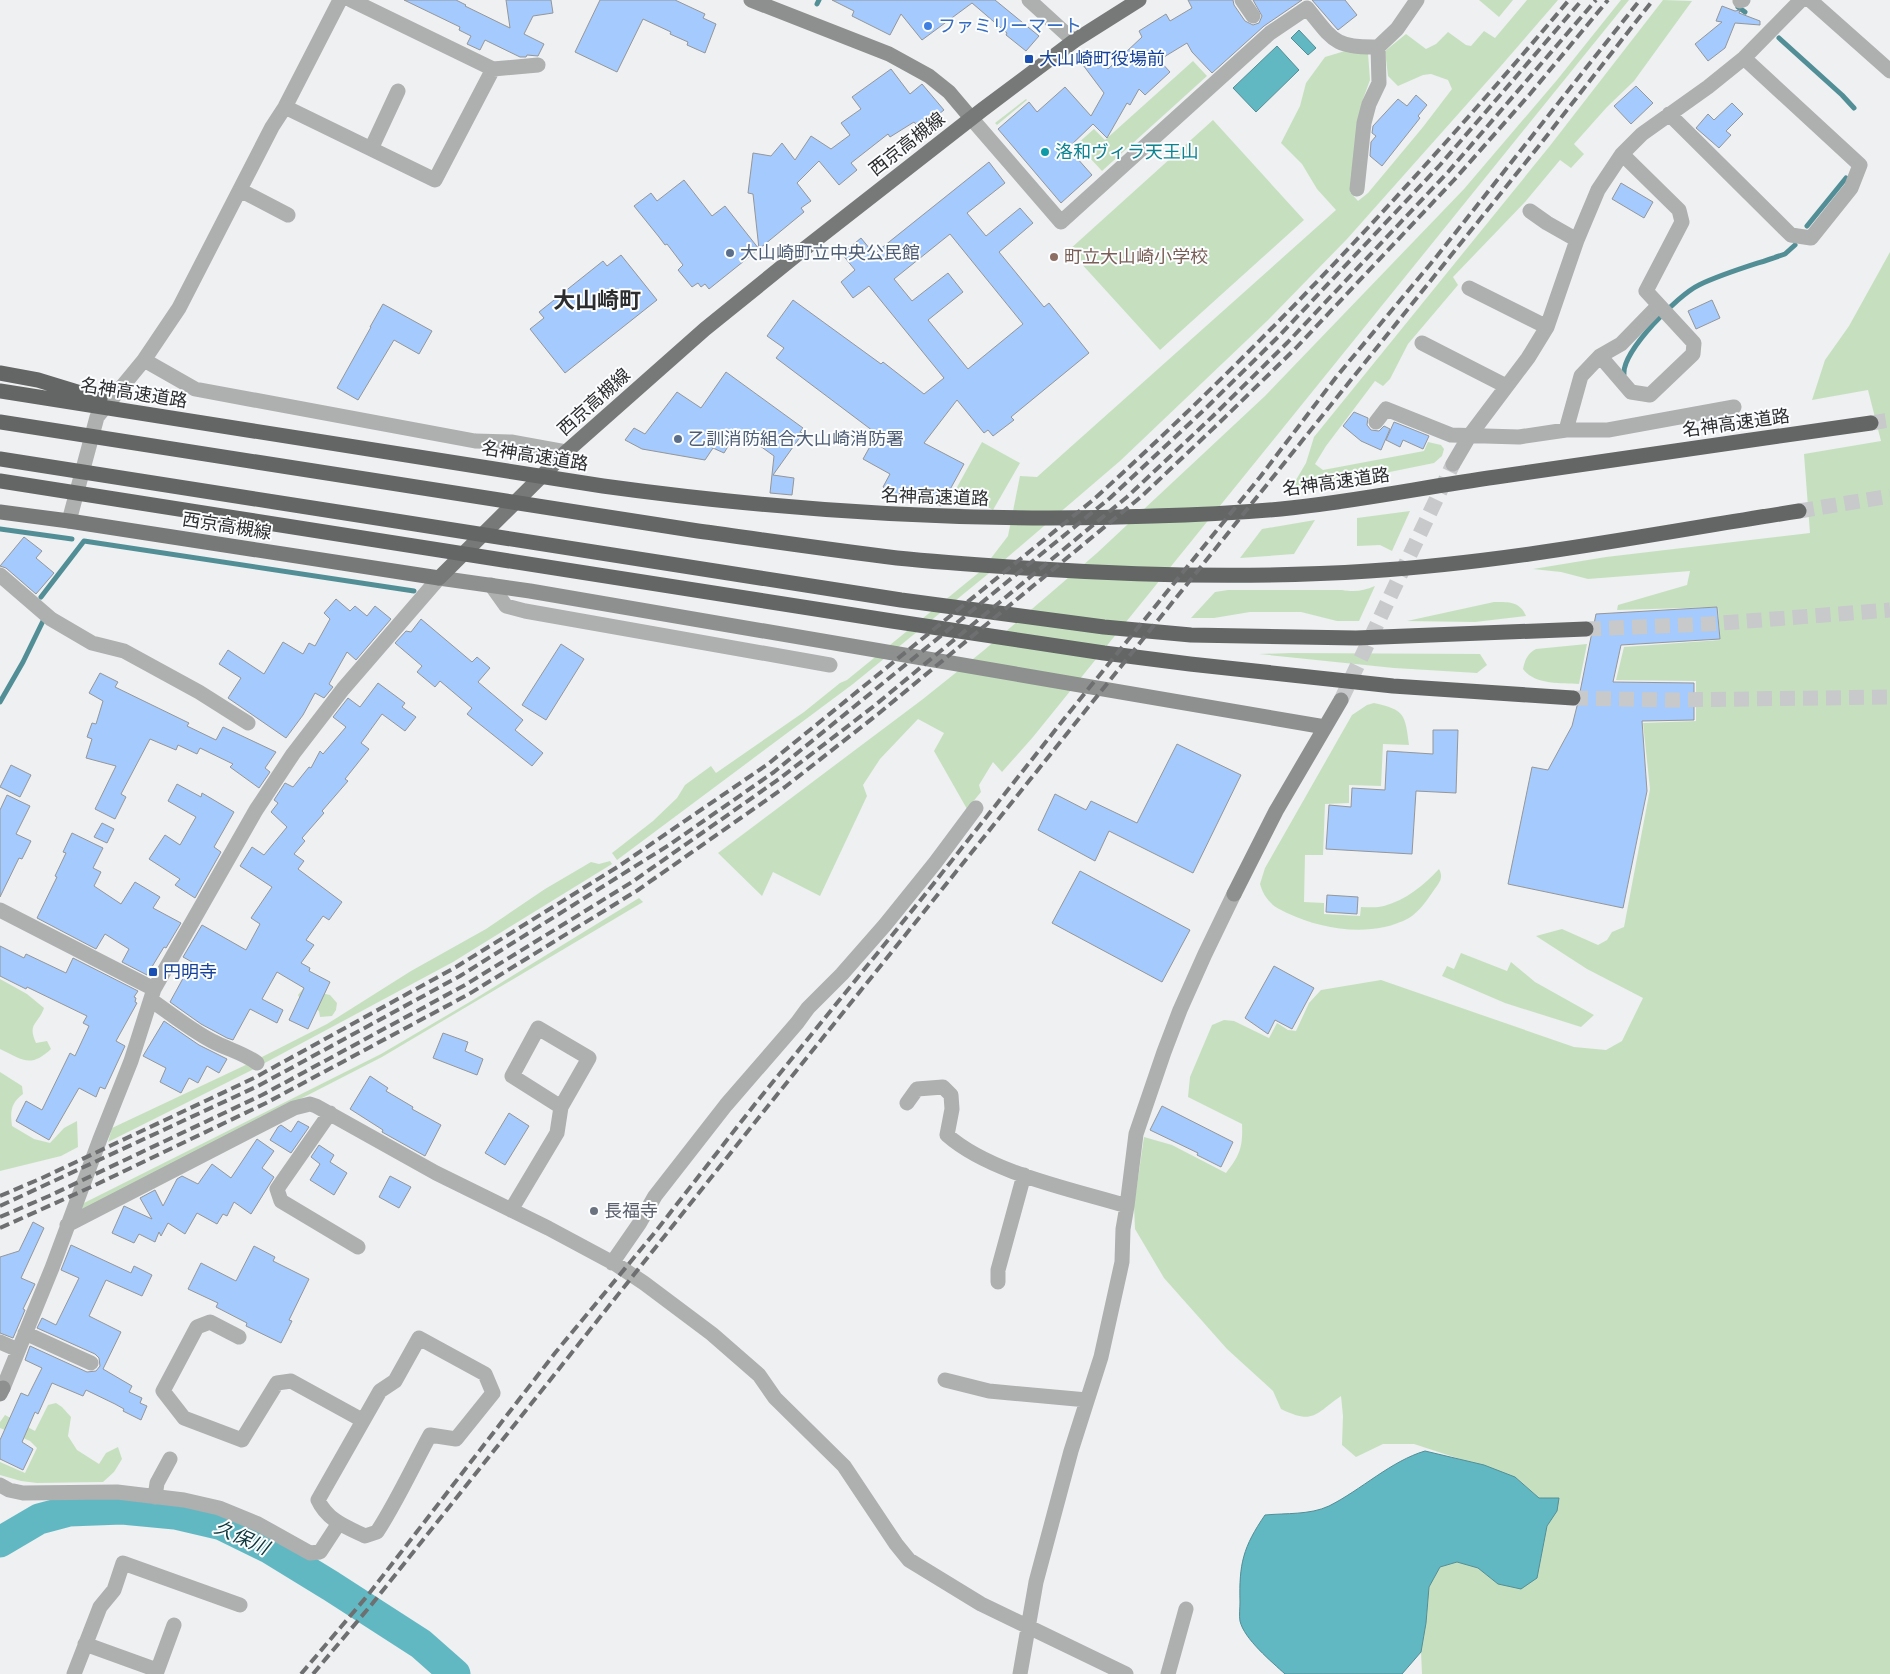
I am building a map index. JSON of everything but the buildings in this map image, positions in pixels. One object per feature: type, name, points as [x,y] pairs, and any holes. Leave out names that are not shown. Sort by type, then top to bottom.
[{"type":"highway","points":[[0,373],[38,380],[150,415]]},
{"type":"highway","name":"名神高速道路","points":[[0,391],[703,500],[894,515],[1084,518],[1188,515],[1281,509],[1589,462],[1871,423]]},
{"type":"highway","points":[[0,422],[806,546],[899,558],[1100,572],[1210,576],[1360,571],[1445,564],[1534,552],[1799,510]]},
{"type":"highway","points":[[0,459],[901,600],[1094,626],[1191,635],[1356,638],[1586,629]]},
{"type":"highway","points":[[0,480],[912,624],[1190,664],[1394,686],[1573,698]]},
{"type":"highway","points":[[0,485],[59,490]]},
{"type":"main road","name":"西京高槻線","points":[[0,512],[69,520],[439,578],[566,452],[705,329],[799,252],[971,118],[1074,42],[1139,0]]},
{"type":"street","points":[[69,520],[97,417],[144,360],[179,308],[340,0]]},
{"type":"street","points":[[351,0],[493,69],[538,65]]},
{"type":"street","points":[[750,0],[889,54],[929,76],[949,92],[1060,222],[1270,33],[1307,8],[1331,38],[1343,44],[1360,47],[1378,47],[1397,29],[1417,0]]},
{"type":"street","points":[[1029,0],[1074,42]]},
{"type":"street","points":[[1242,0],[1252,16]]},
{"type":"street","points":[[1453,464],[1470,435],[1528,358],[1547,328],[1577,240],[1598,190],[1622,154],[1642,134],[1708,87],[1744,58],[1801,0]]},
{"type":"street","points":[[1810,0],[1890,71]]},
{"type":"street","points":[[1357,189],[1364,123],[1369,104],[1379,83],[1378,47]]},
{"type":"street","points":[[1669,114],[1791,236],[1811,238],[1851,188],[1860,165],[1744,58]]},
{"type":"street","points":[[284,107],[435,180],[493,69]]},
{"type":"street","points":[[371,149],[398,91]]},
{"type":"street","points":[[1600,356],[1631,392],[1650,395],[1693,354],[1694,343],[1646,291],[1682,222],[1679,210],[1622,154]]},
{"type":"street","points":[[240,190],[288,215]]},
{"type":"street","points":[[1530,211],[1577,240]]},
{"type":"street","points":[[1469,288],[1547,328]]},
{"type":"street","points":[[1566,430],[1581,376],[1600,356],[1621,344],[1659,305]]},
{"type":"street","points":[[1422,343],[1506,386]]},
{"type":"street","points":[[144,360],[195,389],[475,442],[511,442],[566,452]]},
{"type":"street","points":[[1376,422],[1386,409],[1451,435],[1519,436],[1566,430],[1608,430],[1734,407]]},
{"type":"street","points":[[0,575],[51,620],[92,643],[124,651],[199,692],[248,723]]},
{"type":"street","points":[[1,1391],[131,1061],[153,994],[256,810],[293,754],[343,689],[439,578],[530,591],[1325,726]]},
{"type":"street","points":[[491,585],[506,606],[525,611],[830,665]]},
{"type":"street","points":[[1020,1674],[1027,1627],[1041,1562],[1071,1451],[1101,1357],[1122,1262],[1123,1229],[1136,1134],[1164,1052],[1205,954],[1276,811],[1340,700]]},
{"type":"street","points":[[614,1264],[655,1196],[726,1105],[808,1008],[842,974],[935,863],[976,808]]},
{"type":"street","points":[[0,910],[153,994],[210,1040],[235,1052],[246,1054],[257,1063]]},
{"type":"street","points":[[511,1210],[557,1133],[560,1107],[589,1058],[538,1028],[512,1076],[560,1107]]},
{"type":"street","points":[[907,1103],[917,1089],[943,1087],[951,1095],[952,1109],[946,1135],[960,1147],[980,1158],[1024,1175],[1127,1206]]},
{"type":"street","points":[[67,1225],[294,1108],[310,1104],[330,1113],[436,1173],[548,1228],[614,1264],[644,1283],[712,1334],[758,1375],[776,1398],[844,1466],[896,1544],[909,1560],[981,1604],[1126,1674]]},
{"type":"street","points":[[330,1113],[276,1189],[281,1201],[358,1247]]},
{"type":"street","points":[[998,1282],[998,1270],[1024,1175]]},
{"type":"street","points":[[239,1337],[210,1322],[198,1327],[163,1391],[184,1418],[242,1440],[277,1383],[291,1381],[362,1420]]},
{"type":"street","points":[[25,1333],[91,1363]]},
{"type":"street","points":[[419,1338],[485,1374],[493,1393],[456,1439],[430,1435],[400,1489],[397,1501],[378,1532],[365,1536],[339,1523],[322,1510],[318,1500],[380,1391],[395,1381],[419,1338]]},
{"type":"street","points":[[0,1342],[18,1350]]},
{"type":"street","points":[[945,1380],[989,1391],[1087,1400]]},
{"type":"street","points":[[155,1497],[157,1483],[170,1459]]},
{"type":"street","points":[[0,1485],[9,1490],[22,1493],[117,1492],[184,1500],[219,1508],[258,1524],[310,1554],[320,1552],[339,1523]]},
{"type":"street","points":[[74,1674],[100,1607],[114,1590],[123,1563],[240,1605]]},
{"type":"street","points":[[1168,1674],[1186,1609]]},
{"type":"street","points":[[85,1644],[157,1672],[174,1625]]},
{"type":"green space","points":[[1479,0],[1513,0],[1499,17]]},
{"type":"green space","points":[[1527,0],[1558,0],[1347,239],[1267,321],[1120,461],[988,574],[853,684],[617,860],[612,853],[653,821],[677,798],[685,785],[711,766],[716,773],[804,712],[840,683],[847,680],[982,570],[1008,536],[1020,476],[1037,477],[1336,210],[1317,189],[1302,164],[1281,143],[1300,106],[1306,83],[1325,57],[1345,51],[1368,53],[1370,80],[1362,102],[1350,192],[1358,201],[1368,193],[1452,89],[1448,80],[1431,74],[1423,75],[1398,86],[1388,76],[1385,51],[1406,34],[1426,49],[1436,44],[1448,32],[1466,45],[1471,46],[1484,31],[1495,38]]},
{"type":"green space","points":[[1621,0],[1629,0],[1033,737],[1002,772],[993,762],[979,785],[981,792],[967,809],[934,751],[944,733],[918,719],[880,759],[863,785],[867,796],[820,896],[773,872],[762,896],[718,853],[923,699],[983,651],[1097,553],[1265,396],[1464,189],[1557,80]]},
{"type":"green space","points":[[1663,0],[1692,1],[1634,81],[1607,107],[1574,144],[1584,154],[1571,168],[1560,160],[1525,202],[1453,277],[1458,285],[1408,344],[1390,379],[1383,386],[1375,381],[1326,446],[1315,464],[1323,470],[1424,451],[1428,442],[1441,445],[1444,449],[1442,456],[1434,463],[1301,490],[1293,485],[1306,463],[1314,437],[1549,147]]},
{"type":"green space","points":[[1193,61],[1207,76],[1102,171],[1077,144],[1094,129],[1105,140]]},
{"type":"green space","points":[[1026,99],[997,125],[995,123]]},
{"type":"green space","points":[[1213,120],[1304,220],[1160,350],[1069,250]]},
{"type":"green space","points":[[1890,252],[1890,1674],[1422,1674],[1421,1652],[1429,1587],[1440,1567],[1457,1562],[1478,1568],[1498,1584],[1537,1578],[1547,1526],[1557,1511],[1515,1477],[1414,1444],[1383,1444],[1356,1457],[1342,1445],[1343,1416],[1341,1396],[1319,1412],[1308,1417],[1292,1414],[1281,1409],[1273,1391],[1227,1349],[1164,1278],[1135,1229],[1134,1206],[1144,1137],[1172,1145],[1226,1173],[1240,1150],[1242,1124],[1188,1097],[1190,1077],[1212,1025],[1224,1020],[1234,1021],[1269,1038],[1277,1023],[1288,1030],[1296,1031],[1309,1003],[1321,990],[1381,980],[1574,1047],[1606,1050],[1622,1041],[1643,998],[1587,969],[1536,936],[1562,929],[1598,945],[1607,940],[1612,932],[1624,927],[1650,789],[1643,723],[1696,721],[1696,681],[1616,680],[1624,647],[1720,640],[1718,607],[1617,610],[1618,605],[1687,585],[1690,571],[1588,579],[1561,572],[1533,569],[1606,557],[1810,533],[1804,454],[1881,441],[1868,390],[1812,400],[1825,360],[1849,326]]},
{"type":"green space","points":[[982,442],[1020,463],[993,510],[956,489]]},
{"type":"green space","points":[[1410,511],[1392,551],[1380,545],[1357,546],[1357,518]]},
{"type":"green space","points":[[1315,520],[1294,554],[1240,558],[1262,529]]},
{"type":"green space","points":[[1375,586],[1359,621],[1337,621],[1301,612],[1250,612],[1214,618],[1191,618],[1215,592],[1228,590],[1355,591]]},
{"type":"green space","points":[[1494,602],[1513,603],[1520,607],[1526,616],[1475,622],[1407,621]]},
{"type":"green space","points":[[1587,644],[1579,684],[1541,681],[1523,669],[1530,653],[1536,649]]},
{"type":"green space","points":[[1259,654],[1480,654],[1487,665],[1477,673],[1394,668]]},
{"type":"green space","points":[[1374,703],[1392,708],[1402,715],[1409,745],[1383,744],[1381,786],[1349,785],[1349,803],[1325,804],[1323,855],[1305,855],[1304,902],[1324,903],[1324,914],[1360,916],[1361,907],[1381,907],[1400,900],[1421,886],[1439,869],[1441,878],[1438,885],[1416,912],[1409,918],[1395,924],[1364,930],[1316,924],[1277,908],[1265,896],[1260,884],[1265,868],[1352,715],[1367,705]]},
{"type":"green space","points":[[610,861],[612,864],[453,962],[250,1071],[108,1142],[112,1128],[252,1062],[327,1024],[411,971],[486,929],[545,889],[591,862],[599,864]]},
{"type":"green space","points":[[639,898],[643,902],[382,1057],[76,1214],[78,1206],[381,1054]]},
{"type":"green space","points":[[1461,953],[1507,971],[1511,962],[1535,982],[1594,1015],[1581,1027],[1505,1003],[1442,976],[1447,966],[1454,969]]},
{"type":"green space","points":[[0,979],[27,994],[44,1008],[34,1024],[33,1031],[36,1043],[47,1041],[51,1049],[37,1059],[20,1059],[0,1049]]},
{"type":"green space","points":[[303,989],[330,995],[337,1003],[336,1010],[332,1016],[320,1017],[319,1011],[301,1001],[298,995]]},
{"type":"green space","points":[[0,1072],[22,1086],[23,1094],[12,1108],[12,1126],[34,1139],[50,1143],[64,1128],[77,1121],[78,1147],[61,1156],[0,1171]]},
{"type":"green space","points":[[56,1403],[71,1417],[68,1436],[77,1450],[99,1464],[106,1453],[118,1447],[122,1459],[114,1472],[103,1482],[37,1483],[0,1475],[0,1462],[25,1473],[37,1448],[30,1441],[0,1428],[0,1422],[5,1415],[35,1431],[48,1405]]},
{"type":"water","points":[[1299,30],[1316,48],[1308,55],[1291,38]]},
{"type":"water","points":[[1277,46],[1299,70],[1256,112],[1233,88]]},
{"type":"water","points":[[1425,1451],[1484,1465],[1515,1477],[1539,1498],[1559,1498],[1557,1511],[1547,1526],[1537,1578],[1521,1589],[1498,1584],[1478,1568],[1457,1562],[1440,1567],[1429,1587],[1421,1652],[1402,1674],[1285,1674],[1253,1643],[1240,1621],[1240,1577],[1242,1566],[1247,1547],[1258,1526],[1265,1515],[1306,1512],[1329,1506],[1400,1462]]},
{"type":"waterway","points":[[817,4],[819,0]]},
{"type":"waterway","points":[[1738,7],[1745,12]]},
{"type":"waterway","points":[[1779,38],[1854,108]]},
{"type":"waterway","points":[[1807,226],[1846,178]]},
{"type":"waterway","points":[[1624,374],[1626,364],[1641,338],[1678,300],[1699,285],[1785,254],[1795,245]]},
{"type":"waterway","points":[[0,529],[72,539]]},
{"type":"waterway","points":[[41,597],[84,541],[414,591]]},
{"type":"waterway","points":[[0,702],[23,662],[43,621]]},
{"type":"waterway","name":"久保川","points":[[0,1542],[39,1519],[69,1511],[122,1509],[175,1514],[222,1525],[269,1548],[331,1586],[421,1644],[455,1674]]},
{"type":"tunnel","points":[[1871,423],[1890,420]]},
{"type":"tunnel","points":[[1341,700],[1453,464]]},
{"type":"tunnel","points":[[1799,511],[1890,496]]},
{"type":"tunnel","points":[[1586,629],[1709,624],[1890,610]]},
{"type":"tunnel","points":[[1573,698],[1671,700],[1890,697]]},
{"type":"railway","points":[[0,1196],[254,1078],[456,967],[619,866],[768,764],[1093,500],[1219,381],[1398,195],[1569,0]]},
{"type":"railway","points":[[0,1206],[258,1086],[460,976],[669,845],[774,772],[1110,498],[1205,409],[1280,335],[1440,165],[1582,0]]},
{"type":"railway","points":[[0,1217],[49,1196],[262,1095],[465,985],[632,882],[779,779],[874,706],[1127,497],[1212,417],[1288,342],[1448,172],[1596,0]]},
{"type":"railway","points":[[0,1228],[91,1187],[266,1103],[469,994],[638,890],[785,787],[878,714],[1142,496],[1219,423],[1295,349],[1454,180],[1530,94],[1608,0]]},
{"type":"railway","points":[[301,1674],[368,1595],[555,1353],[656,1231],[755,1104],[1260,477],[1337,376],[1437,256],[1640,0]]},
{"type":"railway","points":[[313,1674],[372,1604],[764,1111],[1542,142],[1653,0]]},
{"type":"place","name":"ファミリーマート","points":[[928,26]]},
{"type":"place","name":"大山崎町役場前","points":[[1029,59]]},
{"type":"place","name":"洛和ヴィラ天王山","points":[[1045,152]]},
{"type":"place","name":"大山崎町立中央公民館","points":[[730,253]]},
{"type":"place","name":"町立大山崎小学校","points":[[1054,257]]},
{"type":"place","name":"乙訓消防組合大山崎消防署","points":[[678,439]]},
{"type":"place","name":"円明寺","points":[[153,972]]},
{"type":"place","name":"長福寺","points":[[594,1211]]},
{"type":"district","name":"大山崎町","points":[[597,300]]}]
